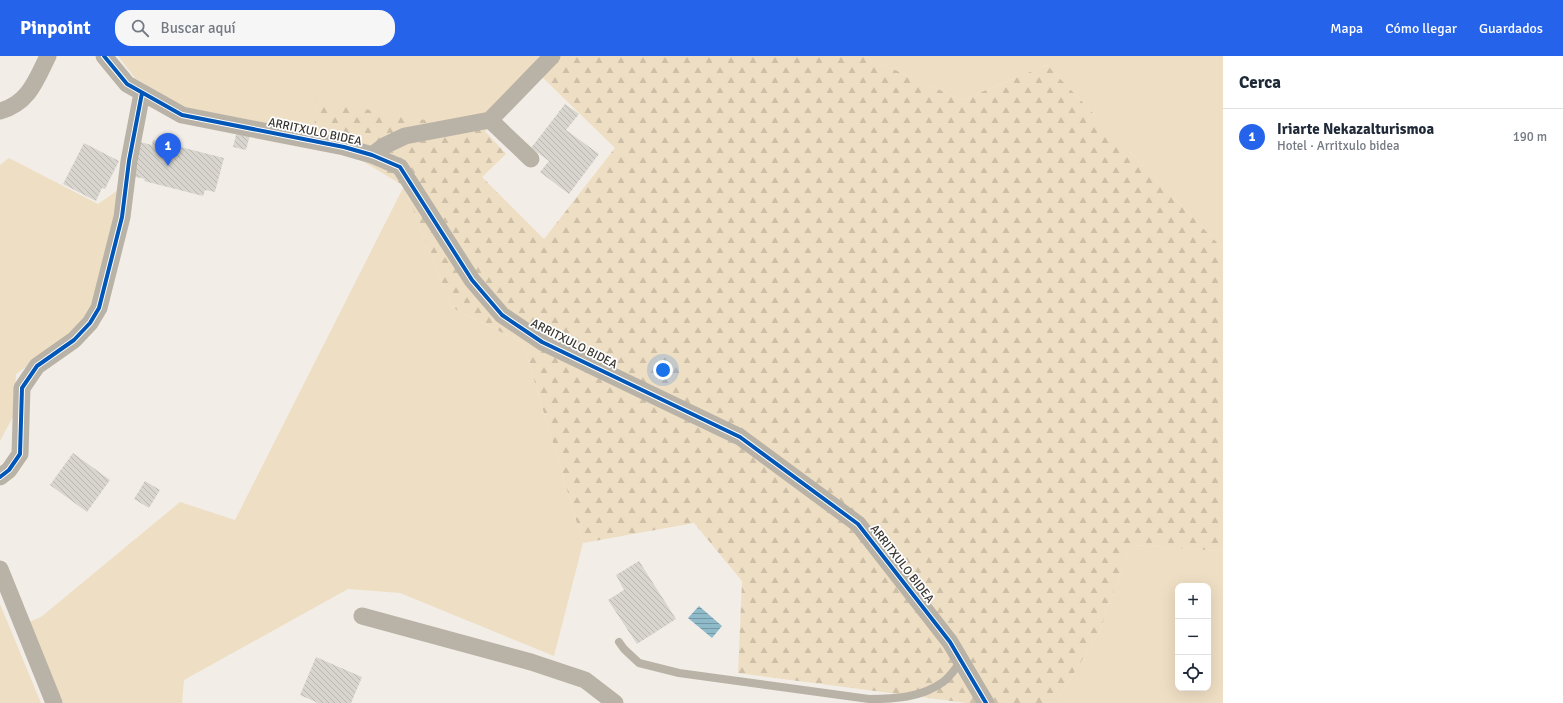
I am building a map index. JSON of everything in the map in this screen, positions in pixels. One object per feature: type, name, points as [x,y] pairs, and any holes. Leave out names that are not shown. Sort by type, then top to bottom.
[{"type":"street","points":[[0,111],[18,103],[28,94],[48,56]]},
{"type":"street","name":"ARRITXULO BIDEA","points":[[104,56],[127,84],[182,115],[344,147],[372,155],[400,167],[472,280],[502,315],[542,342],[740,437],[858,524],[950,642],[986,703]]},
{"type":"street","points":[[372,155],[384,146],[405,136],[490,120],[552,56]]},
{"type":"street","points":[[0,477],[9,470],[20,454],[22,388],[37,366],[74,340],[90,323],[99,308],[122,217],[129,161],[142,93]]},
{"type":"street","points":[[490,120],[531,159]]},
{"type":"street","points":[[0,569],[54,703]]},
{"type":"street","points":[[362,616],[531,662],[585,680],[614,703]]},
{"type":"lane","points":[[619,642],[624,649],[639,663],[679,673],[868,698],[899,699],[926,692],[944,682],[961,661]]},
{"type":"green space","points":[[118,56],[548,56],[542,77],[485,131],[316,101],[314,132],[185,108],[135,78]]},
{"type":"green space","points":[[548,56],[864,56],[962,100],[1047,65],[1223,249],[1223,551],[1130,545],[1099,633],[1055,703],[967,703],[738,673],[742,581],[694,523],[583,543],[523,343],[451,307],[404,186],[314,132],[316,100],[485,131],[506,154],[482,177],[544,239],[615,148],[542,77]]},
{"type":"green space","points":[[864,56],[1223,56],[1223,249],[1047,65],[962,100]]},
{"type":"green space","points":[[9,158],[98,204],[121,188],[96,297],[74,333],[16,374],[14,415],[0,441],[0,165]]},
{"type":"green space","points":[[404,186],[451,307],[523,343],[583,543],[554,656],[400,593],[348,589],[184,680],[182,703],[63,703],[29,622],[41,617],[180,502],[235,520]]},
{"type":"green space","points":[[1130,545],[1223,551],[1223,703],[1055,703],[1099,633]]},
{"type":"green space","points":[[0,604],[41,703],[0,703]]},
{"type":"water","points":[[699,606],[722,626],[712,638],[688,618]]},
{"type":"building","points":[[565,104],[579,114],[566,130],[599,154],[569,194],[540,172],[549,161],[531,148]]},
{"type":"building","points":[[237,131],[250,135],[246,150],[233,147]]},
{"type":"building","points":[[153,140],[224,158],[215,192],[205,190],[203,196],[144,181],[145,179],[132,176],[140,142],[152,145]]},
{"type":"building","points":[[84,143],[119,161],[105,189],[102,188],[96,201],[63,184]]},
{"type":"building","points":[[73,453],[110,480],[87,512],[50,485]]},
{"type":"building","points":[[145,481],[160,490],[149,508],[134,499]]},
{"type":"building","points":[[639,561],[676,619],[637,644],[608,600],[624,590],[616,575]]},
{"type":"building","points":[[316,657],[362,677],[351,703],[318,703],[300,695]]},
{"type":"cycle path","points":[[104,56],[127,84],[182,115],[344,147],[372,155],[400,167],[472,280],[502,315],[542,342],[740,437],[858,524],[950,642],[986,703]]},
{"type":"cycle path","points":[[0,477],[9,470],[20,454],[22,388],[37,366],[74,340],[90,323],[99,308],[122,217],[129,161],[142,93]]},
{"type":"place","name":"Iriarte Nekazalturismoa","points":[[168,166]]}]
